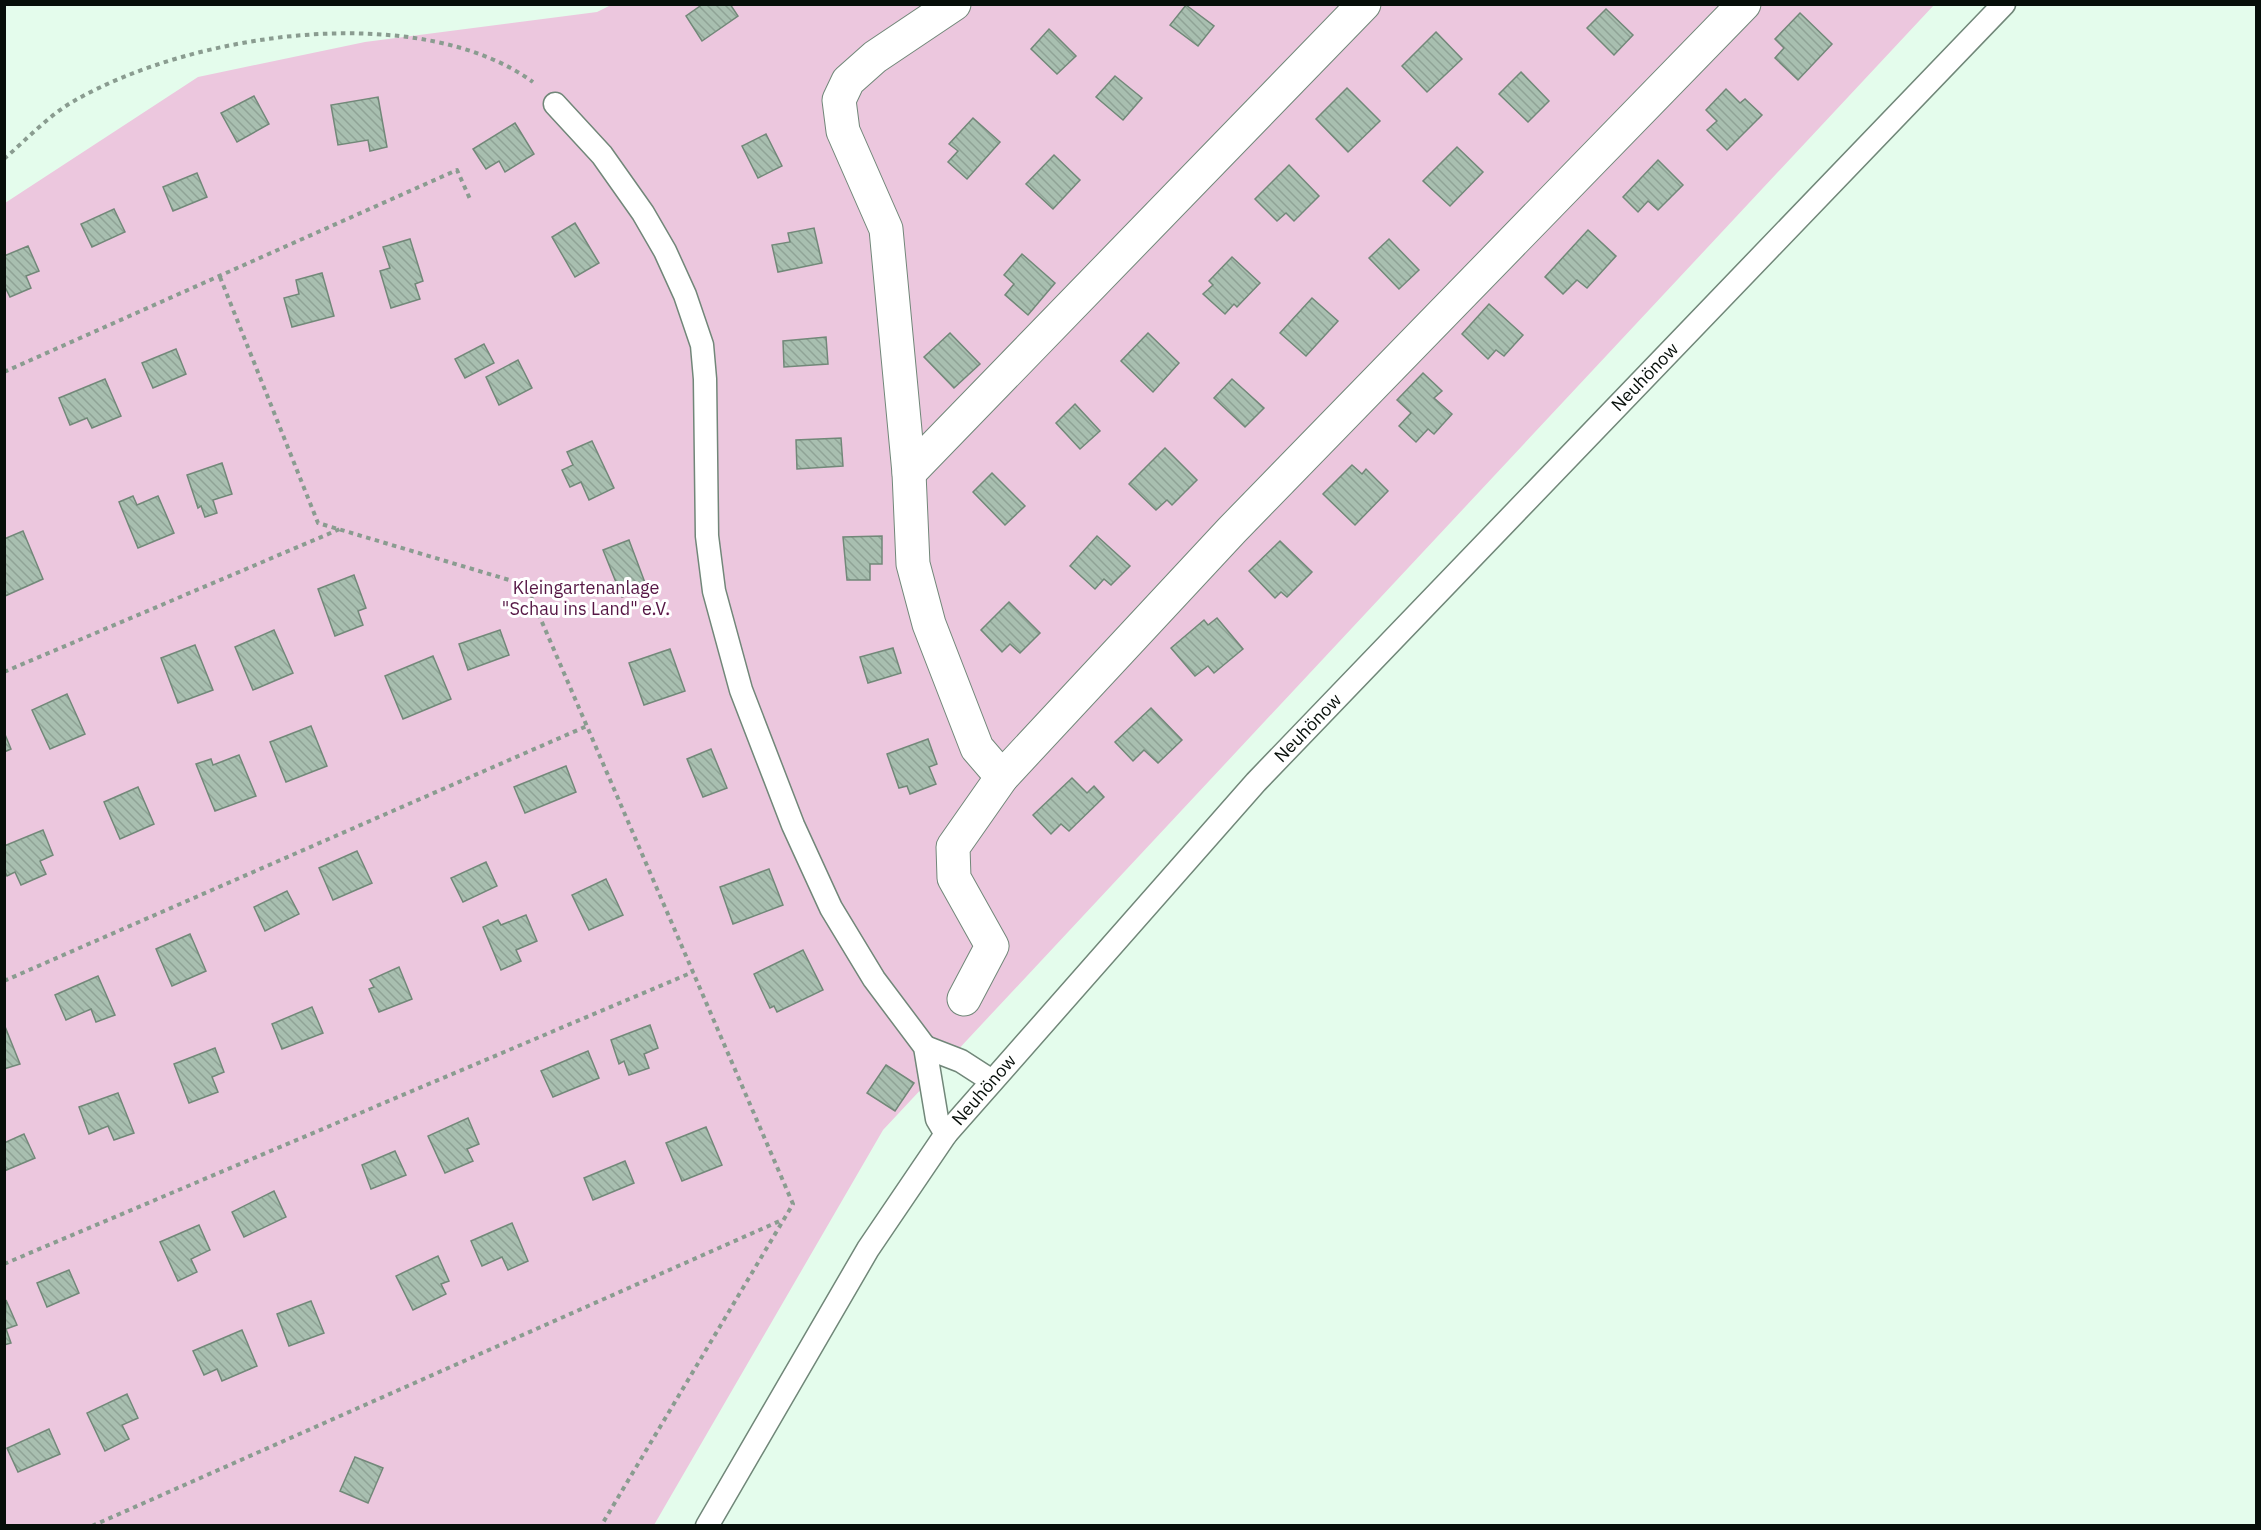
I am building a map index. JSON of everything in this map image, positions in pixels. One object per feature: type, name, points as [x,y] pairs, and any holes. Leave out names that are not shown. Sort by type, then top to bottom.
[{"type":"street","points":[[954,4],[875,57],[848,81],[840,100],[843,131],[886,228],[909,473],[913,564],[929,624],[977,748],[1002,777]]},
{"type":"street","points":[[909,473],[1364,4]]},
{"type":"street","points":[[964,999],[992,946],[954,878],[953,847],[1002,777],[1290,470],[1744,4]]},
{"type":"lane","name":"Neuhönow","points":[[707,1526],[868,1249],[946,1134],[1256,782],[2004,4]]},
{"type":"lane","points":[[555,104],[602,156],[643,213],[665,251],[685,295],[702,345],[705,379],[707,536],[714,591],[741,690],[793,825],[831,908],[874,979],[925,1047],[937,1119],[946,1134]]},
{"type":"lane","points":[[925,1047],[961,1061],[992,1081]]},
{"type":"path","points":[[4,159],[72,102],[114,79],[211,44]]},
{"type":"path","points":[[486,50],[525,75],[555,104]]},
{"type":"path","points":[[4,372],[456,170],[470,199]]},
{"type":"path","points":[[220,277],[318,523],[526,585],[793,1204],[601,1526]]},
{"type":"path","points":[[4,672],[340,529]]},
{"type":"path","points":[[4,981],[587,726]]},
{"type":"path","points":[[4,1264],[693,972]]},
{"type":"path","points":[[92,1526],[783,1220]]},
{"type":"green space","name":"Kleingartenanlage \"Schau ins Land\" e.V.","points":[[611,5],[1934,5],[883,1130],[654,1525],[5,1526],[5,203],[198,77],[365,42],[597,12]]},
{"type":"building","points":[[703,4],[730,4],[738,16],[702,41],[686,16]]},
{"type":"building","points":[[1186,5],[1214,26],[1198,46],[1170,25]]},
{"type":"building","points":[[1606,9],[1633,35],[1614,55],[1587,28]]},
{"type":"building","points":[[1800,13],[1832,44],[1798,80],[1775,58],[1784,48],[1775,39]]},
{"type":"building","points":[[1049,29],[1076,56],[1057,74],[1031,49]]},
{"type":"building","points":[[1436,32],[1462,59],[1427,92],[1402,66]]},
{"type":"building","points":[[1521,72],[1549,101],[1528,122],[1499,94]]},
{"type":"building","points":[[1115,76],[1142,98],[1123,120],[1096,97]]},
{"type":"building","points":[[1347,88],[1380,121],[1348,152],[1316,119]]},
{"type":"building","points":[[1726,89],[1740,103],[1745,99],[1762,115],[1727,150],[1707,130],[1717,121],[1706,110]]},
{"type":"building","points":[[254,96],[269,124],[237,142],[221,113]]},
{"type":"building","points":[[378,97],[387,147],[370,151],[368,140],[338,145],[331,105]]},
{"type":"building","points":[[973,118],[1000,142],[967,179],[948,162],[958,151],[949,144]]},
{"type":"building","points":[[515,123],[534,154],[505,172],[499,161],[486,169],[473,149]]},
{"type":"building","points":[[766,134],[782,166],[758,178],[742,146]]},
{"type":"building","points":[[1457,147],[1483,172],[1450,206],[1423,181]]},
{"type":"building","points":[[1054,155],[1080,180],[1053,209],[1026,184]]},
{"type":"building","points":[[1658,160],[1683,185],[1658,210],[1648,201],[1638,212],[1623,197]]},
{"type":"building","points":[[1289,165],[1319,196],[1294,221],[1286,213],[1277,221],[1255,199]]},
{"type":"building","points":[[197,173],[207,197],[173,211],[163,187]]},
{"type":"building","points":[[114,209],[125,232],[92,247],[81,224]]},
{"type":"building","points":[[575,223],[599,263],[575,277],[552,237]]},
{"type":"building","points":[[814,228],[822,263],[778,272],[772,245],[790,242],[788,233]]},
{"type":"building","points":[[1588,230],[1616,256],[1587,288],[1577,280],[1563,294],[1545,277]]},
{"type":"building","points":[[410,239],[423,281],[415,284],[420,299],[391,308],[380,271],[390,268],[383,247]]},
{"type":"building","points":[[1389,239],[1419,270],[1399,289],[1369,258]]},
{"type":"building","points":[[28,246],[39,271],[26,276],[31,288],[10,297],[4,285],[4,256]]},
{"type":"building","points":[[1022,254],[1055,283],[1028,315],[1005,295],[1014,284],[1004,275]]},
{"type":"building","points":[[1232,257],[1260,283],[1237,307],[1234,304],[1225,314],[1203,294],[1213,285],[1209,281]]},
{"type":"building","points":[[322,273],[334,316],[292,327],[284,298],[299,294],[296,280]]},
{"type":"building","points":[[1312,298],[1338,321],[1306,356],[1280,333]]},
{"type":"building","points":[[1489,304],[1523,335],[1504,356],[1496,350],[1488,359],[1462,334]]},
{"type":"building","points":[[950,333],[980,364],[954,388],[924,357]]},
{"type":"building","points":[[1148,333],[1179,363],[1153,392],[1121,361]]},
{"type":"building","points":[[826,337],[828,364],[784,367],[783,341]]},
{"type":"building","points":[[484,344],[494,363],[465,378],[455,359]]},
{"type":"building","points":[[176,349],[186,374],[153,388],[142,363]]},
{"type":"building","points":[[518,360],[532,388],[499,405],[486,377]]},
{"type":"building","points":[[1423,373],[1442,391],[1434,398],[1452,414],[1434,434],[1428,429],[1416,442],[1399,426],[1411,413],[1397,400]]},
{"type":"building","points":[[105,379],[121,416],[92,428],[87,418],[70,425],[59,398]]},
{"type":"building","points":[[1232,379],[1264,408],[1245,427],[1214,398]]},
{"type":"building","points":[[1075,404],[1100,431],[1080,449],[1056,423]]},
{"type":"building","points":[[841,438],[843,466],[797,469],[796,440]]},
{"type":"building","points":[[592,441],[614,488],[589,500],[581,482],[570,487],[562,470],[573,465],[567,452]]},
{"type":"building","points":[[1165,448],[1197,480],[1172,505],[1167,500],[1156,510],[1129,484]]},
{"type":"building","points":[[222,463],[232,494],[213,500],[217,513],[205,517],[201,506],[198,508],[187,475]]},
{"type":"building","points":[[1352,465],[1362,474],[1366,469],[1388,491],[1355,525],[1323,494]]},
{"type":"building","points":[[992,473],[1025,506],[1005,525],[973,492]]},
{"type":"building","points":[[133,496],[137,505],[158,496],[174,533],[138,548],[119,502]]},
{"type":"building","points":[[23,531],[43,579],[5,596],[4,539]]},
{"type":"building","points":[[882,536],[882,564],[870,564],[870,580],[847,580],[843,537]]},
{"type":"building","points":[[1097,536],[1130,566],[1111,585],[1104,579],[1095,589],[1070,566]]},
{"type":"building","points":[[629,540],[647,588],[622,597],[603,550]]},
{"type":"building","points":[[1280,541],[1312,572],[1287,597],[1281,592],[1275,598],[1249,571]]},
{"type":"building","points":[[354,575],[366,608],[358,611],[363,625],[335,636],[318,589]]},
{"type":"building","points":[[1009,602],[1040,633],[1020,653],[1010,644],[1002,652],[981,630]]},
{"type":"building","points":[[1217,618],[1243,649],[1214,673],[1208,666],[1195,676],[1171,648],[1204,620],[1208,625]]},
{"type":"building","points":[[274,630],[293,673],[253,690],[235,647]]},
{"type":"building","points":[[500,630],[509,655],[468,670],[459,644]]},
{"type":"building","points":[[195,645],[213,690],[178,703],[161,658]]},
{"type":"building","points":[[893,648],[901,673],[868,683],[860,657]]},
{"type":"building","points":[[670,649],[685,691],[644,705],[629,663]]},
{"type":"building","points":[[433,656],[451,699],[403,719],[385,676]]},
{"type":"building","points":[[67,694],[85,734],[50,749],[32,710]]},
{"type":"building","points":[[1151,708],[1182,740],[1158,763],[1144,750],[1133,761],[1115,742]]},
{"type":"building","points":[[311,726],[327,766],[286,782],[270,742]]},
{"type":"building","points":[[4,732],[11,749],[4,752]]},
{"type":"building","points":[[928,739],[937,764],[929,767],[936,784],[910,794],[907,786],[899,788],[887,754]]},
{"type":"building","points":[[711,749],[727,788],[703,797],[687,759]]},
{"type":"building","points":[[239,755],[256,796],[215,811],[196,764],[211,759],[213,765]]},
{"type":"building","points":[[566,766],[576,792],[525,813],[514,787]]},
{"type":"building","points":[[1072,778],[1087,793],[1094,786],[1104,797],[1069,831],[1061,824],[1051,834],[1033,815]]},
{"type":"building","points":[[138,787],[154,824],[120,839],[104,802]]},
{"type":"building","points":[[43,830],[53,855],[40,861],[46,874],[21,885],[15,872],[7,876],[4,869],[4,846]]},
{"type":"building","points":[[357,851],[372,883],[333,900],[319,868]]},
{"type":"building","points":[[486,862],[497,886],[463,902],[451,878]]},
{"type":"building","points":[[769,869],[783,905],[733,924],[720,887]]},
{"type":"building","points":[[606,879],[623,915],[589,930],[572,895]]},
{"type":"building","points":[[287,891],[299,914],[265,931],[254,907]]},
{"type":"building","points":[[526,915],[537,941],[516,950],[521,961],[501,970],[483,927],[498,920],[501,925]]},
{"type":"building","points":[[190,934],[206,971],[172,986],[156,949]]},
{"type":"building","points":[[803,950],[823,990],[777,1012],[774,1006],[770,1008],[754,974]]},
{"type":"building","points":[[399,967],[412,999],[379,1012],[369,989],[374,987],[370,980]]},
{"type":"building","points":[[98,976],[115,1015],[96,1022],[91,1009],[66,1020],[55,995]]},
{"type":"building","points":[[312,1007],[323,1033],[282,1049],[272,1024]]},
{"type":"building","points":[[4,1024],[20,1064],[4,1069]]},
{"type":"building","points":[[650,1025],[658,1048],[644,1054],[649,1068],[629,1075],[624,1061],[619,1064],[611,1040]]},
{"type":"building","points":[[215,1048],[224,1072],[212,1077],[218,1092],[189,1103],[174,1064]]},
{"type":"building","points":[[588,1051],[599,1078],[553,1097],[541,1071]]},
{"type":"building","points":[[886,1065],[914,1083],[895,1111],[867,1093]]},
{"type":"building","points":[[118,1093],[134,1133],[114,1140],[108,1126],[89,1134],[79,1107]]},
{"type":"building","points":[[468,1118],[479,1144],[467,1149],[473,1161],[445,1173],[428,1136]]},
{"type":"building","points":[[706,1127],[722,1165],[682,1181],[666,1143]]},
{"type":"building","points":[[24,1134],[35,1158],[4,1171],[4,1143]]},
{"type":"building","points":[[395,1151],[406,1175],[371,1189],[362,1165]]},
{"type":"building","points":[[625,1161],[634,1183],[593,1200],[584,1178]]},
{"type":"building","points":[[274,1191],[286,1217],[244,1237],[232,1212]]},
{"type":"building","points":[[512,1223],[528,1261],[508,1270],[502,1257],[482,1266],[471,1241]]},
{"type":"building","points":[[199,1225],[210,1250],[191,1259],[197,1272],[178,1281],[160,1242]]},
{"type":"building","points":[[438,1256],[449,1281],[441,1284],[446,1294],[413,1310],[396,1276]]},
{"type":"building","points":[[69,1270],[79,1293],[47,1307],[37,1283]]},
{"type":"building","points":[[6,1300],[17,1325],[6,1329],[11,1343],[4,1345]]},
{"type":"building","points":[[311,1301],[324,1333],[289,1346],[277,1314]]},
{"type":"building","points":[[242,1330],[257,1366],[222,1381],[217,1369],[204,1375],[193,1351]]},
{"type":"building","points":[[127,1394],[138,1418],[122,1425],[129,1439],[105,1451],[87,1413]]},
{"type":"building","points":[[49,1429],[60,1454],[18,1472],[7,1448]]},
{"type":"building","points":[[355,1457],[383,1468],[368,1503],[340,1491]]}]
